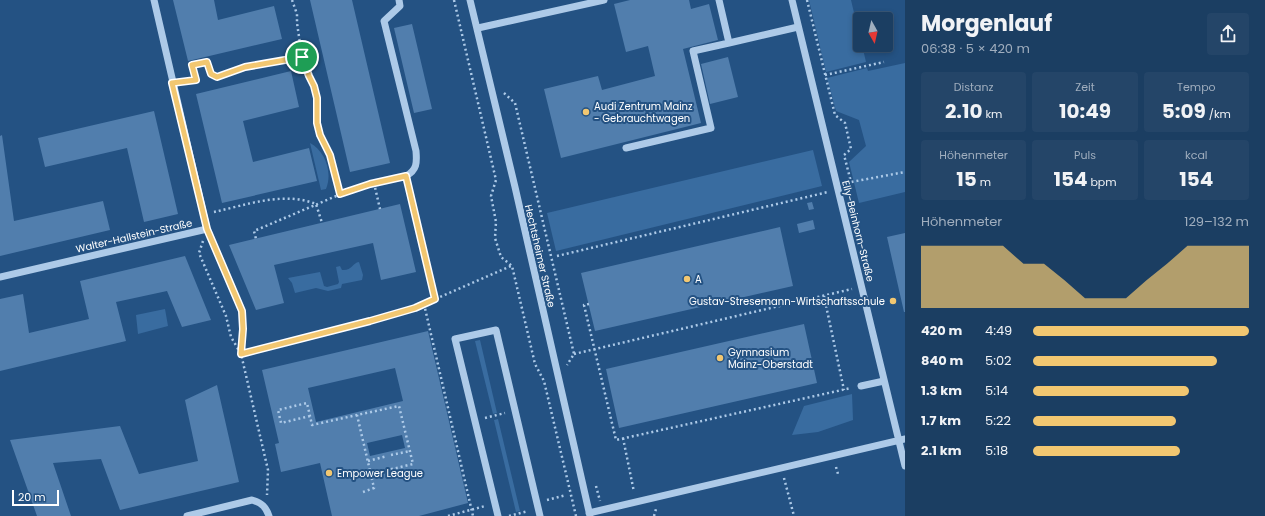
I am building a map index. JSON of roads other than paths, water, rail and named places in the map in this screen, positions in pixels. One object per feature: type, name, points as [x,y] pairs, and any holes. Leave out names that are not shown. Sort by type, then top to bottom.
[{"type":"street","name":"Walter-Hallstein-Straße","points":[[0,277],[207,229],[154,0]]},
{"type":"street","points":[[399,0],[400,6],[384,21],[416,151],[417,164],[413,172],[406,176]]},
{"type":"street","name":"Hechtsheimer Straße","points":[[470,0],[478,28],[589,514]]},
{"type":"street","points":[[478,28],[604,0]]},
{"type":"street","points":[[719,0],[729,43]]},
{"type":"street","name":"Elly-Beinhorn-Straße","points":[[792,0],[884,381],[902,440],[905,466]]},
{"type":"street","points":[[626,148],[711,128],[693,51],[798,27]]},
{"type":"street","points":[[498,516],[455,339],[496,330],[540,516]]},
{"type":"street","points":[[862,386],[884,381]]},
{"type":"street","points":[[589,514],[902,440]]},
{"type":"street","points":[[187,516],[252,500],[263,505],[266,508],[268,516]]},
{"type":"place","name":"Audi Zentrum Mainz - Gebrauchtwagen","points":[[586,112]]},
{"type":"place","name":"A","points":[[687,279]]},
{"type":"place","name":"Gustav-Stresemann-Wirtschaftsschule","points":[[893,301]]},
{"type":"place","name":"Gymnasium Mainz-Oberstadt","points":[[720,358]]},
{"type":"place","name":"Empower League","points":[[329,473]]}]
